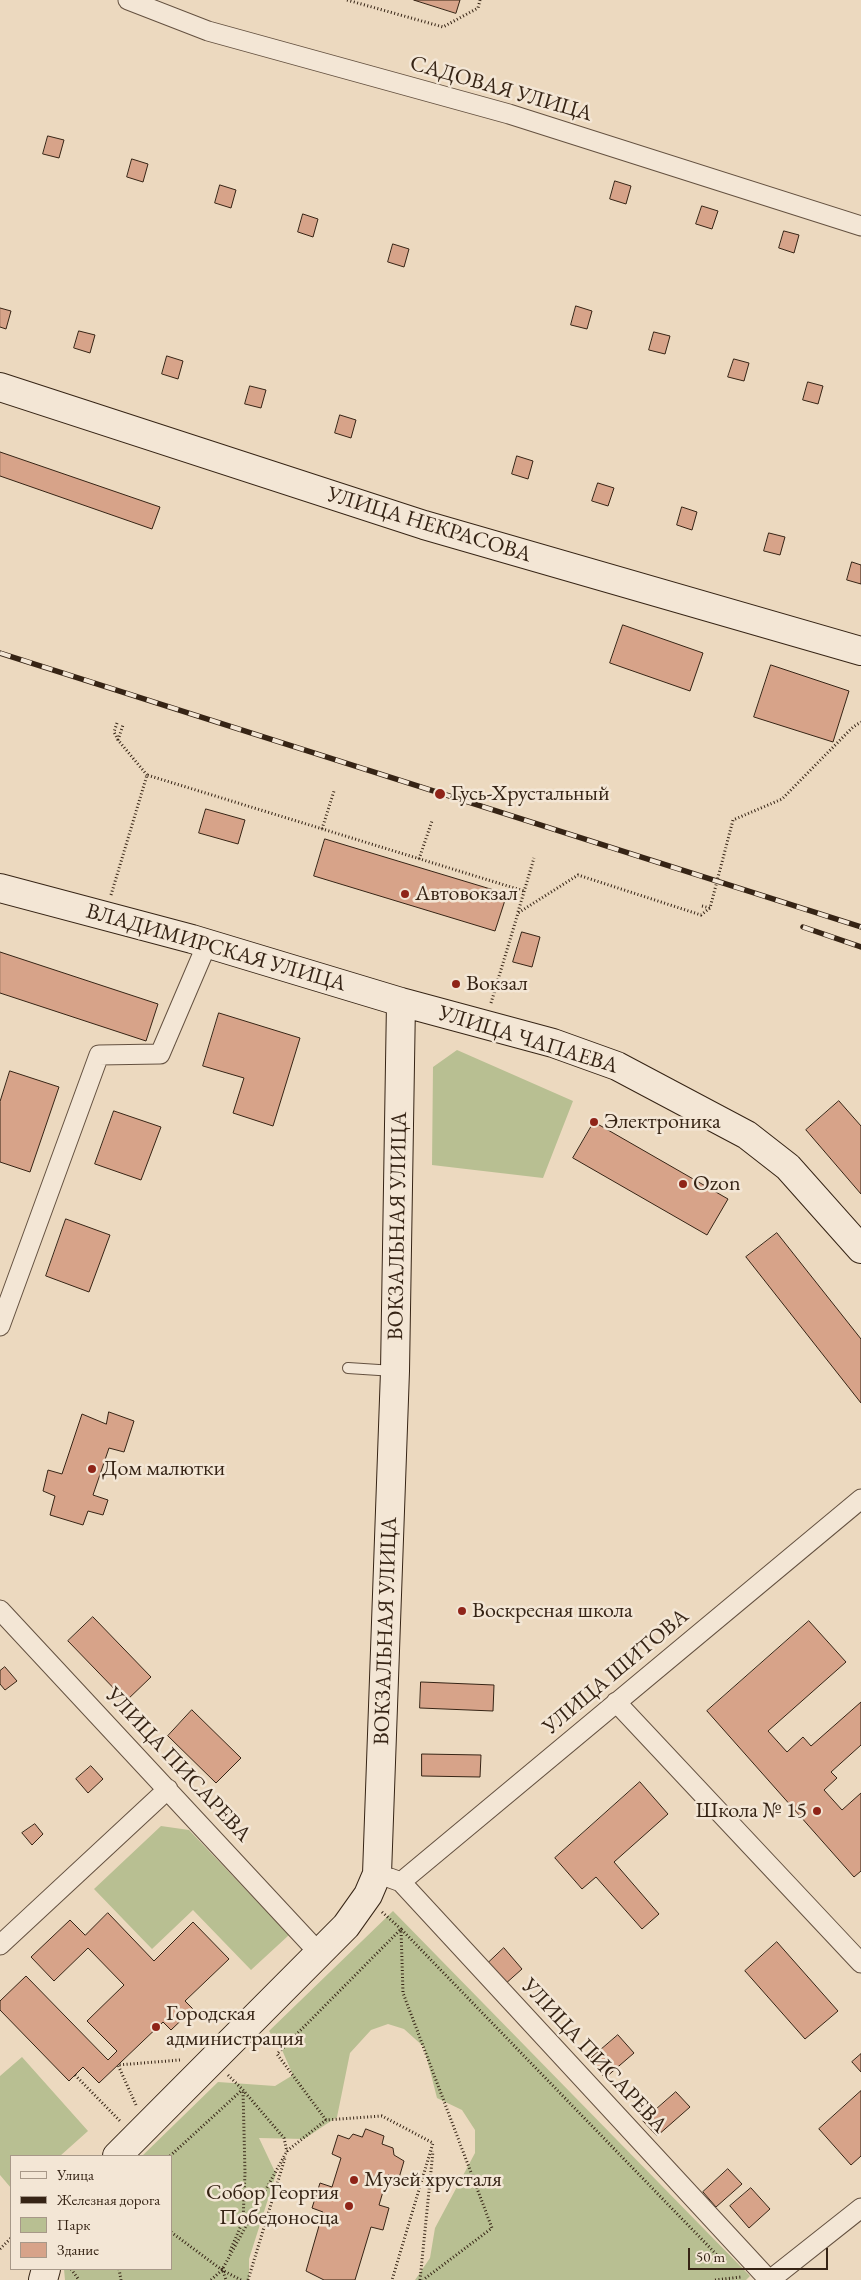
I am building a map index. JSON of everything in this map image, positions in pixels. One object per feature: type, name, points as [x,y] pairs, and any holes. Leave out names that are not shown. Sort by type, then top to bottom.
[{"type":"main road","name":"УЛИЦА НЕКРАСОВА","points":[[0,387],[424,526],[861,651]]},
{"type":"main road","name":"ВЛАДИМИРСКАЯ УЛИЦА","points":[[0,888],[207,944],[401,1002]]},
{"type":"main road","name":"УЛИЦА ЧАПАЕВА","points":[[401,1002],[553,1043],[617,1066],[747,1135],[788,1167],[861,1249]]},
{"type":"main road","name":"ВОКЗАЛЬНАЯ УЛИЦА","points":[[382,1884],[395,1371],[401,1002]]},
{"type":"main road","points":[[118,2155],[199,2072],[320,1954],[382,1884]]},
{"type":"street","name":"САДОВАЯ УЛИЦА","points":[[128,0],[208,31],[509,114],[861,226]]},
{"type":"street","points":[[0,1326],[99,1055],[160,1054],[207,944]]},
{"type":"street","name":"УЛИЦА ШИТОВА","points":[[382,1884],[616,1702],[861,1499]]},
{"type":"street","name":"УЛИЦА ПИСАРЕВА","points":[[0,1610],[320,1954]]},
{"type":"street","points":[[616,1702],[861,1963]]},
{"type":"street","points":[[0,1945],[168,1789]]},
{"type":"street","name":"УЛИЦА ПИСАРЕВА","points":[[382,1884],[770,2280]]},
{"type":"street","points":[[770,2280],[861,2208]]},
{"type":"lane","points":[[348,1368],[395,1371]]},
{"type":"path","points":[[347,0],[443,27],[478,8],[480,0]]},
{"type":"path","points":[[518,912],[578,875],[701,915],[710,908],[733,820],[782,799],[853,727],[861,722]]},
{"type":"path","points":[[117,723],[114,732],[118,740],[147,775],[524,891]]},
{"type":"path","points":[[118,740],[123,725]]},
{"type":"path","points":[[105,916],[147,775]]},
{"type":"path","points":[[322,829],[334,791]]},
{"type":"path","points":[[419,859],[432,821]]},
{"type":"path","points":[[484,1024],[534,858]]},
{"type":"path","points":[[702,906],[710,908]]},
{"type":"path","points":[[382,1884],[401,1929],[403,1993],[492,2228],[421,2280]]},
{"type":"path","points":[[326,2120],[277,2054],[401,1929]]},
{"type":"path","points":[[401,1929],[725,2262]]},
{"type":"path","points":[[138,2110],[118,2065],[186,2059],[179,2067]]},
{"type":"path","points":[[75,2075],[123,2124],[128,2119]]},
{"type":"path","points":[[243,2090],[284,2138],[287,2151],[248,2280]]},
{"type":"path","points":[[171,2155],[243,2090]]},
{"type":"path","points":[[226,2280],[222,2270],[243,2221],[243,2090]]},
{"type":"path","points":[[211,2280],[222,2270],[287,2151],[326,2120],[382,2116],[433,2143]]},
{"type":"path","points":[[421,2280],[433,2143]]},
{"type":"path","points":[[392,2280],[433,2143]]},
{"type":"path","points":[[172,2233],[222,2270],[241,2280]]},
{"type":"path","points":[[0,2250],[10,2239]]},
{"type":"path","points":[[732,2269],[738,2276]]},
{"type":"green space","points":[[457,1050],[573,1101],[543,1178],[432,1165],[433,1067]]},
{"type":"green space","points":[[161,1826],[189,1830],[289,1935],[251,1970],[193,1910],[152,1949],[94,1889]]},
{"type":"green space","points":[[393,1911],[750,2276],[746,2280],[415,2280],[430,2258],[435,2228],[475,2153],[475,2130],[462,2110],[437,2098],[424,2047],[404,2029],[388,2024],[371,2030],[350,2053],[337,2117],[304,2139],[259,2138],[276,2174],[249,2259],[249,2280],[65,2280],[64,2270],[172,2270],[172,2155],[143,2155],[218,2082],[275,2086],[293,2075],[282,2050],[269,2031]]},
{"type":"green space","points":[[22,2057],[88,2131],[61,2155],[10,2155],[10,2187],[0,2175],[0,2076]]},
{"type":"building","points":[[414,0],[460,0],[456,13]]},
{"type":"building","points":[[48,136],[64,140],[59,158],[43,154]]},
{"type":"building","points":[[132,159],[148,164],[143,182],[127,177]]},
{"type":"building","points":[[615,181],[631,186],[626,204],[610,199]]},
{"type":"building","points":[[220,185],[236,190],[231,208],[215,203]]},
{"type":"building","points":[[702,206],[718,211],[712,229],[696,224]]},
{"type":"building","points":[[303,214],[318,219],[313,237],[298,232]]},
{"type":"building","points":[[784,231],[799,235],[794,253],[779,248]]},
{"type":"building","points":[[393,244],[409,249],[404,267],[388,262]]},
{"type":"building","points":[[576,306],[592,311],[587,329],[571,325]]},
{"type":"building","points":[[0,308],[11,311],[6,329],[0,327]]},
{"type":"building","points":[[79,331],[95,335],[90,353],[74,348]]},
{"type":"building","points":[[654,332],[670,336],[665,354],[649,350]]},
{"type":"building","points":[[167,356],[183,361],[178,379],[162,374]]},
{"type":"building","points":[[734,359],[749,363],[744,381],[728,377]]},
{"type":"building","points":[[808,382],[823,386],[818,404],[803,400]]},
{"type":"building","points":[[250,386],[266,390],[261,408],[245,404]]},
{"type":"building","points":[[340,415],[356,420],[351,438],[335,433]]},
{"type":"building","points":[[0,452],[160,507],[152,529],[0,476]]},
{"type":"building","points":[[517,456],[533,461],[528,479],[512,474]]},
{"type":"building","points":[[598,483],[614,488],[608,506],[592,501]]},
{"type":"building","points":[[682,507],[697,512],[692,530],[677,525]]},
{"type":"building","points":[[769,533],[785,537],[780,555],[764,551]]},
{"type":"building","points":[[852,562],[861,565],[861,584],[847,580]]},
{"type":"building","points":[[623,625],[703,653],[690,691],[610,663]]},
{"type":"building","points":[[771,665],[849,691],[833,742],[754,717]]},
{"type":"building","points":[[206,809],[245,820],[238,844],[199,833]]},
{"type":"building","name":"Гусь-Хрустальный","points":[[325,839],[507,894],[495,931],[314,876]]},
{"type":"building","points":[[522,932],[540,937],[532,967],[513,962]]},
{"type":"building","points":[[0,952],[158,1004],[146,1041],[0,993]]},
{"type":"building","points":[[219,1013],[300,1038],[273,1126],[233,1113],[244,1078],[203,1066]]},
{"type":"building","points":[[10,1071],[59,1087],[30,1172],[0,1162],[0,1102]]},
{"type":"building","points":[[839,1101],[861,1126],[861,1194],[806,1130]]},
{"type":"building","points":[[114,1111],[161,1127],[141,1180],[95,1164]]},
{"type":"building","points":[[594,1122],[728,1199],[707,1235],[573,1158]]},
{"type":"building","points":[[66,1219],[110,1235],[89,1292],[46,1276]]},
{"type":"building","points":[[777,1233],[861,1339],[861,1403],[746,1257]]},
{"type":"building","points":[[109,1412],[134,1421],[124,1452],[109,1448],[93,1495],[108,1500],[103,1515],[88,1511],[83,1525],[50,1515],[55,1496],[43,1491],[48,1470],[62,1474],[82,1414],[106,1424]]},
{"type":"building","points":[[93,1617],[151,1677],[126,1701],[68,1641]]},
{"type":"building","points":[[809,1621],[846,1662],[768,1731],[787,1752],[803,1737],[811,1746],[861,1702],[861,1745],[831,1772],[837,1778],[824,1790],[842,1810],[861,1793],[861,1871],[854,1877],[707,1711]]},
{"type":"building","points":[[5,1667],[17,1681],[5,1690],[0,1684],[0,1671]]},
{"type":"building","points":[[421,1682],[494,1685],[493,1711],[420,1708]]},
{"type":"building","points":[[192,1710],[241,1758],[216,1783],[168,1736]]},
{"type":"building","points":[[422,1754],[481,1755],[480,1777],[422,1776]]},
{"type":"building","points":[[91,1766],[103,1779],[88,1793],[76,1779]]},
{"type":"building","points":[[640,1782],[668,1814],[614,1862],[659,1914],[642,1929],[596,1877],[582,1889],[555,1858]]},
{"type":"building","points":[[35,1824],[43,1834],[32,1845],[22,1833]]},
{"type":"building","points":[[108,1913],[154,1961],[193,1922],[229,1959],[185,2001],[193,2009],[171,2030],[163,2022],[99,2083],[83,2067],[69,2081],[0,2010],[0,2001],[26,1976],[108,2060],[117,2051],[87,2021],[124,1985],[88,1948],[54,1981],[31,1957],[70,1920],[85,1935]]},
{"type":"building","points":[[777,1942],[838,2011],[805,2039],[745,1971]]},
{"type":"building","points":[[504,1948],[522,1969],[504,1985],[486,1965]]},
{"type":"building","points":[[618,2035],[634,2053],[605,2078],[589,2060]]},
{"type":"building","points":[[861,2054],[861,2072],[852,2062]]},
{"type":"building","points":[[861,2091],[861,2156],[851,2165],[819,2129]]},
{"type":"building","points":[[676,2092],[690,2107],[657,2136],[643,2121]]},
{"type":"building","name":"Собор Георгия Победоносца","points":[[366,2129],[384,2136],[382,2144],[393,2148],[394,2155],[404,2161],[399,2178],[388,2175],[379,2205],[389,2208],[383,2230],[371,2227],[355,2280],[324,2280],[306,2271],[323,2212],[312,2208],[320,2183],[332,2187],[341,2158],[332,2154],[338,2135],[349,2139],[353,2134],[362,2137]]},
{"type":"building","points":[[728,2169],[742,2184],[716,2207],[703,2192]]},
{"type":"building","points":[[751,2188],[770,2209],[749,2228],[730,2206]]},
{"type":"railway","points":[[0,653],[861,927]]},
{"type":"railway","points":[[803,927],[861,947]]},
{"type":"place","name":"Гусь-Хрустальный","points":[[440,794]]},
{"type":"place","name":"Автовокзал","points":[[405,894]]},
{"type":"place","name":"Вокзал","points":[[456,984]]},
{"type":"place","name":"Электроника","points":[[594,1122]]},
{"type":"place","name":"Ozon","points":[[683,1184]]},
{"type":"place","name":"Дом малютки","points":[[92,1469]]},
{"type":"place","name":"Воскресная школа","points":[[462,1611]]},
{"type":"place","name":"Школа № 15","points":[[817,1811]]},
{"type":"place","name":"Городская администрация","points":[[156,2027]]},
{"type":"place","name":"Музей хрусталя","points":[[354,2180]]},
{"type":"place","name":"Собор Георгия Победоносца","points":[[349,2206]]}]
